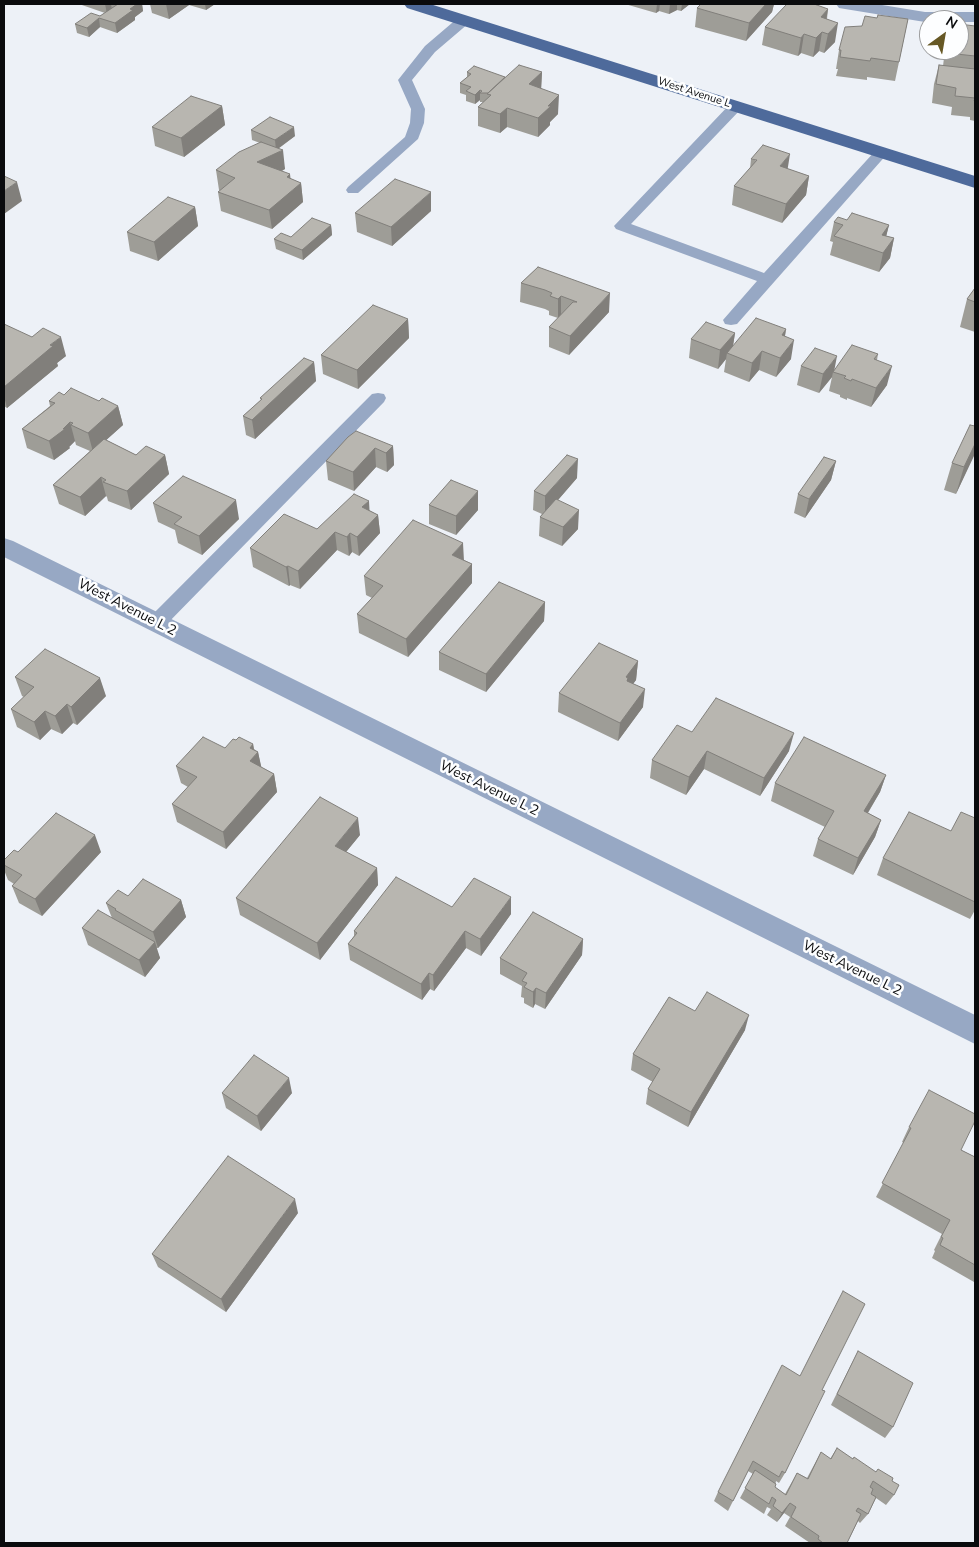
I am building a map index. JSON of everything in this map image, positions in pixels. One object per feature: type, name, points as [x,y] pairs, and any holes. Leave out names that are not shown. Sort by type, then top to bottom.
[{"type":"main road","name":"West Avenue L","points":[[412,4],[975,182]]},
{"type":"street","points":[[845,4],[925,17],[975,17]]},
{"type":"street","name":"West Avenue L 2","points":[[4,547],[975,1030]]},
{"type":"lane","points":[[352,190],[411,139],[417,123],[418,109],[405,80],[430,49],[464,20]]},
{"type":"lane","points":[[736,106],[621,226],[767,279]]},
{"type":"lane","points":[[731,320],[881,153]]},
{"type":"lane","points":[[156,623],[378,398]]},
{"type":"building","points":[[118,4],[137,4],[130,9],[133,10],[115,23],[99,18],[87,28],[75,24],[91,13],[100,16]]},
{"type":"building","points":[[701,4],[766,4],[749,23],[697,8]]},
{"type":"building","points":[[787,4],[814,4],[828,9],[821,17],[838,23],[828,34],[822,32],[816,38],[804,34],[801,38],[765,27]]},
{"type":"building","points":[[878,15],[908,19],[899,62],[871,58],[870,61],[840,57],[841,50],[839,50],[845,27],[862,26],[865,16],[877,18]]},
{"type":"building","points":[[969,25],[975,26],[975,56],[969,55]]},
{"type":"building","points":[[519,65],[542,72],[529,84],[559,95],[548,106],[551,106],[538,118],[507,108],[500,114],[478,107],[491,95],[487,94]]},
{"type":"building","points":[[939,65],[975,69],[975,98],[955,96],[956,88],[936,84]]},
{"type":"building","points":[[474,66],[505,77],[488,93],[480,93],[482,91],[480,90],[475,95],[466,91],[471,87],[460,83],[471,74],[467,72]]},
{"type":"building","points":[[191,96],[222,106],[181,138],[152,127]]},
{"type":"building","points":[[270,117],[294,127],[275,140],[251,130]]},
{"type":"building","points":[[261,142],[283,150],[257,162],[290,174],[287,177],[301,183],[269,210],[218,192],[235,178],[216,170],[239,152]]},
{"type":"building","points":[[763,145],[790,154],[780,166],[809,176],[786,204],[734,186],[757,160],[751,159]]},
{"type":"building","points":[[4,176],[17,182],[4,191]]},
{"type":"building","points":[[395,179],[431,192],[391,227],[355,213]]},
{"type":"building","points":[[168,197],[195,207],[154,242],[127,232]]},
{"type":"building","points":[[852,213],[889,225],[882,235],[894,238],[883,253],[834,236],[843,225],[834,222],[838,217],[847,220]]},
{"type":"building","points":[[312,218],[331,225],[302,250],[274,239],[281,233],[291,237]]},
{"type":"building","points":[[538,267],[610,293],[570,336],[549,327],[573,302],[577,302],[561,296],[558,299],[550,296],[552,293],[521,283]]},
{"type":"building","points":[[975,288],[975,302],[967,299]]},
{"type":"building","points":[[373,305],[408,319],[357,370],[321,355]]},
{"type":"building","points":[[756,318],[786,329],[782,335],[794,340],[780,358],[762,351],[752,363],[727,353]]},
{"type":"building","points":[[706,322],[735,333],[720,350],[691,339]]},
{"type":"building","points":[[4,324],[32,337],[43,328],[61,337],[4,387]]},
{"type":"building","points":[[852,345],[878,354],[874,359],[892,366],[876,388],[852,379],[851,381],[844,378],[846,376],[833,372]]},
{"type":"building","points":[[815,348],[837,356],[823,374],[801,366]]},
{"type":"building","points":[[304,358],[314,362],[252,420],[243,416],[262,399],[260,398]]},
{"type":"building","points":[[71,388],[99,401],[102,398],[118,406],[88,433],[71,425],[73,423],[70,422],[63,429],[65,429],[49,441],[22,429],[55,403],[49,401],[59,392],[64,395]]},
{"type":"building","points":[[970,425],[975,426],[975,444],[964,467],[952,463]]},
{"type":"building","points":[[356,431],[393,446],[386,453],[375,448],[353,472],[326,461],[348,437]]},
{"type":"building","points":[[104,439],[136,455],[146,446],[165,455],[127,491],[103,482],[106,480],[101,477],[80,497],[53,485]]},
{"type":"building","points":[[567,455],[578,459],[545,496],[534,491]]},
{"type":"building","points":[[824,457],[836,461],[809,499],[798,494]]},
{"type":"building","points":[[183,476],[236,500],[199,536],[174,524],[182,517],[153,503]]},
{"type":"building","points":[[451,480],[478,491],[456,516],[429,505]]},
{"type":"building","points":[[354,494],[369,501],[362,507],[378,515],[357,537],[350,533],[347,537],[335,532],[298,571],[288,566],[286,567],[250,548],[284,514],[317,529]]},
{"type":"building","points":[[556,499],[579,510],[563,527],[540,517]]},
{"type":"building","points":[[413,520],[463,543],[452,555],[472,564],[406,639],[357,614],[383,586],[364,576]]},
{"type":"building","points":[[499,582],[545,602],[486,674],[439,652]]},
{"type":"building","points":[[599,643],[638,661],[626,677],[628,678],[627,681],[645,689],[620,723],[559,693]]},
{"type":"building","points":[[45,649],[100,678],[71,707],[67,704],[55,716],[45,711],[34,722],[11,709],[34,687],[15,677]]},
{"type":"building","points":[[716,698],[794,733],[764,778],[707,751],[689,777],[652,760],[677,725],[692,732]]},
{"type":"building","points":[[203,737],[225,748],[233,739],[236,740],[239,737],[253,744],[250,748],[258,752],[250,761],[274,774],[223,832],[172,804],[197,777],[176,766]]},
{"type":"building","points":[[804,737],[886,775],[864,811],[881,820],[858,858],[818,839],[834,811],[775,783]]},
{"type":"building","points":[[320,797],[358,818],[335,846],[377,868],[317,943],[236,898]]},
{"type":"building","points":[[909,812],[951,831],[961,812],[975,818],[975,902],[883,858]]},
{"type":"building","points":[[56,813],[95,835],[35,899],[12,886],[22,875],[4,865],[4,860],[14,850],[18,852]]},
{"type":"building","points":[[396,877],[452,907],[474,878],[511,897],[480,939],[465,931],[433,975],[429,973],[421,984],[348,944],[357,933],[354,931]]},
{"type":"building","points":[[143,879],[181,900],[153,932],[106,903],[118,890],[128,896]]},
{"type":"building","points":[[98,910],[155,942],[139,960],[82,928]]},
{"type":"building","points":[[533,912],[583,939],[546,993],[536,988],[533,992],[524,987],[527,983],[522,981],[527,973],[500,958]]},
{"type":"building","points":[[707,992],[749,1015],[691,1112],[648,1089],[660,1069],[633,1054],[669,997],[695,1011]]},
{"type":"building","points":[[254,1055],[289,1078],[257,1116],[222,1093]]},
{"type":"building","points":[[929,1090],[975,1114],[975,1121],[961,1150],[975,1157],[975,1265],[940,1245],[943,1238],[941,1237],[950,1220],[882,1183]]},
{"type":"building","points":[[228,1156],[295,1199],[221,1299],[152,1254]]},
{"type":"building","points":[[843,1291],[865,1304],[822,1390],[825,1391],[785,1473],[782,1471],[779,1477],[753,1461],[733,1501],[718,1492],[782,1365],[800,1376]]},
{"type":"building","points":[[858,1351],[913,1383],[893,1427],[837,1394]]},
{"type":"building","points":[[837,1448],[876,1472],[878,1469],[893,1478],[892,1481],[899,1485],[894,1495],[873,1481],[870,1487],[873,1489],[871,1494],[876,1497],[868,1514],[858,1508],[856,1511],[861,1514],[847,1543],[823,1543],[818,1539],[819,1536],[791,1517],[796,1507],[790,1503],[782,1513],[773,1506],[776,1500],[772,1497],[769,1504],[745,1488],[755,1470],[776,1484],[775,1487],[786,1495],[797,1473],[808,1479],[821,1452],[831,1459]]}]
